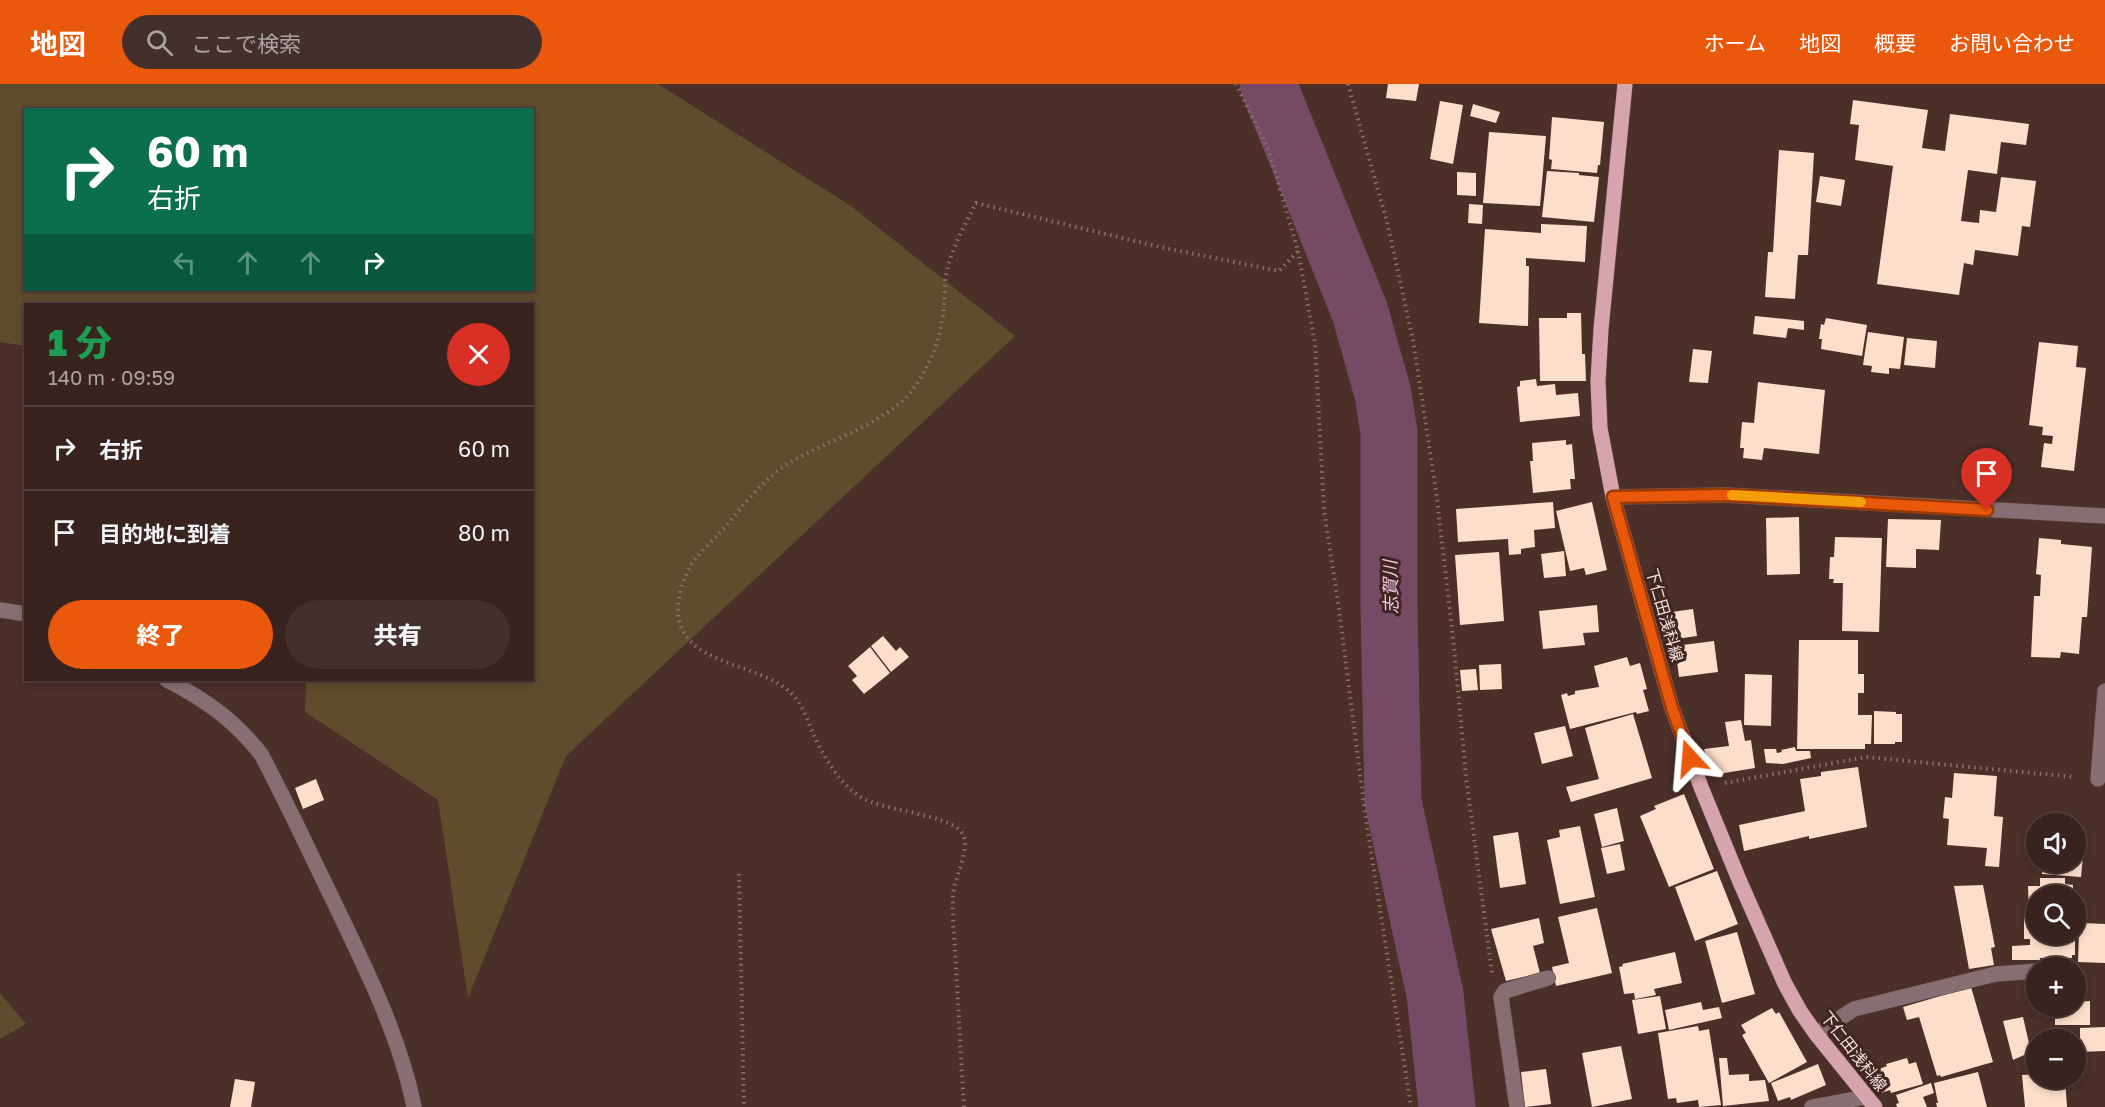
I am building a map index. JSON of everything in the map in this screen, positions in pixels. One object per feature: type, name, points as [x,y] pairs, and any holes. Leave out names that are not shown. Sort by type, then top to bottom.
[{"type":"main road","name":"下仁田浅科線","points":[[1625,84],[1598,381],[1600,428],[1613,497],[1672,708],[1701,787],[1785,984],[1816,1034],[1870,1102]]},
{"type":"street","points":[[1613,497],[1726,495],[2105,516]]},
{"type":"street","points":[[0,610],[24,614]]},
{"type":"street","points":[[169,681],[220,712],[243,731],[261,754],[361,958],[388,1024],[410,1087],[414,1107]]},
{"type":"street","points":[[2098,779],[2105,691]]},
{"type":"street","points":[[1816,1034],[1854,1009],[1996,974],[2026,972]]},
{"type":"street","points":[[1517,1107],[1501,997],[1505,991],[1548,978]]},
{"type":"street","points":[[1812,1107],[1870,1102]]},
{"type":"path","points":[[1236,84],[1269,151],[1298,250],[1315,343],[1324,510],[1340,609],[1365,813],[1411,1107]]},
{"type":"path","points":[[1348,84],[1387,222],[1413,340],[1436,491],[1466,777],[1491,969],[1501,997]]},
{"type":"path","points":[[964,1107],[952,894],[964,849],[961,832],[953,826],[921,814],[869,802],[858,795],[840,776],[820,748],[794,696],[782,685],[699,650],[682,629],[678,615],[678,601],[688,572],[691,565],[760,486],[785,466],[875,419],[908,395],[936,348],[941,330],[946,275],[960,232],[976,203],[1160,247],[1279,271],[1298,250]]},
{"type":"path","points":[[1701,787],[1866,757],[2098,779]]},
{"type":"path","points":[[739,874],[744,1107]]},
{"type":"shaded area","points":[[0,84],[658,84],[851,206],[1015,336],[566,756],[468,998],[438,800],[305,712],[306,681],[534,681],[534,303],[24,303],[24,346],[0,342]]},
{"type":"shaded area","points":[[0,993],[26,1024],[0,1039]]},
{"type":"building","points":[[1388,84],[1419,84],[1416,101],[1386,98]]},
{"type":"building","points":[[1853,100],[1928,110],[1922,148],[1945,151],[1950,114],[2029,124],[2026,145],[2001,142],[1997,174],[1968,170],[1961,221],[1979,223],[1980,210],[1996,212],[2001,177],[2036,181],[2030,227],[2022,226],[2018,256],[1975,250],[1973,265],[1964,263],[1959,295],[1877,284],[1893,166],[1855,160],[1859,125],[1850,124]]},
{"type":"building","points":[[1440,101],[1463,105],[1453,164],[1430,159]]},
{"type":"building","points":[[1473,104],[1500,112],[1496,123],[1470,116]]},
{"type":"building","points":[[1552,117],[1604,122],[1600,165],[1598,165],[1597,173],[1551,169],[1552,160],[1549,159]]},
{"type":"building","points":[[1489,132],[1546,136],[1540,206],[1483,203]]},
{"type":"building","points":[[1779,150],[1814,153],[1808,255],[1798,255],[1795,299],[1765,297],[1768,252],[1773,252]]},
{"type":"building","points":[[1547,171],[1599,177],[1594,222],[1542,217]]},
{"type":"building","points":[[1457,172],[1476,173],[1476,196],[1457,195]]},
{"type":"building","points":[[1820,176],[1845,180],[1841,206],[1816,202]]},
{"type":"building","points":[[1469,204],[1483,205],[1482,224],[1468,223]]},
{"type":"building","points":[[1541,224],[1587,226],[1585,262],[1526,258],[1526,266],[1529,266],[1528,326],[1479,323],[1485,229],[1541,233]]},
{"type":"building","points":[[1567,313],[1581,313],[1582,354],[1585,354],[1586,381],[1540,381],[1539,318],[1567,318]]},
{"type":"building","points":[[1755,316],[1804,321],[1804,330],[1788,328],[1786,338],[1753,334]]},
{"type":"building","points":[[1826,318],[1867,325],[1862,356],[1821,349],[1822,339],[1819,339],[1821,324],[1824,325]]},
{"type":"building","points":[[1868,332],[1904,337],[1900,369],[1889,368],[1889,374],[1871,372],[1872,366],[1863,365]]},
{"type":"building","points":[[1907,338],[1937,341],[1935,368],[1904,365]]},
{"type":"building","points":[[2039,342],[2078,346],[2076,367],[2086,368],[2074,471],[2041,467],[2044,443],[2052,444],[2053,436],[2042,435],[2043,427],[2029,425]]},
{"type":"building","points":[[1693,349],[1712,351],[1708,383],[1689,382]]},
{"type":"building","points":[[1536,379],[1537,386],[1555,384],[1556,395],[1578,393],[1580,416],[1520,422],[1517,387],[1520,386],[1520,381]]},
{"type":"building","points":[[1758,382],[1825,390],[1819,454],[1764,448],[1762,460],[1743,458],[1744,448],[1740,448],[1742,422],[1754,423]]},
{"type":"building","points":[[1566,440],[1566,445],[1572,444],[1575,479],[1570,479],[1571,489],[1533,493],[1530,461],[1533,461],[1532,443]]},
{"type":"building","points":[[1553,502],[1555,528],[1534,530],[1535,547],[1521,549],[1521,554],[1509,555],[1508,539],[1458,542],[1456,509]]},
{"type":"building","points":[[1592,502],[1607,570],[1586,575],[1584,568],[1570,571],[1556,511]]},
{"type":"building","points":[[1799,517],[1800,574],[1767,575],[1766,518]]},
{"type":"building","points":[[1888,519],[1941,520],[1939,550],[1916,549],[1916,568],[1886,567]]},
{"type":"building","points":[[1835,537],[1882,538],[1879,632],[1842,631],[1843,583],[1833,583],[1834,579],[1829,579],[1830,557],[1834,557]]},
{"type":"building","points":[[2039,538],[2061,540],[2061,544],[2092,547],[2087,617],[2082,617],[2079,654],[2061,652],[2060,658],[2031,657],[2034,596],[2040,596],[2041,575],[2036,574]]},
{"type":"building","points":[[1564,551],[1566,576],[1544,578],[1541,554]]},
{"type":"building","points":[[1499,552],[1504,621],[1460,625],[1455,555]]},
{"type":"building","points":[[1597,605],[1599,632],[1583,633],[1585,645],[1543,649],[1539,611]]},
{"type":"building","points":[[1693,609],[1697,636],[1669,640],[1665,613]]},
{"type":"building","points":[[883,636],[896,651],[900,647],[909,657],[891,672],[871,646]]},
{"type":"building","points":[[1799,640],[1858,640],[1858,674],[1864,674],[1864,693],[1858,693],[1858,715],[1872,715],[1871,744],[1865,744],[1865,749],[1797,749]]},
{"type":"building","points":[[1714,641],[1718,672],[1679,677],[1675,646]]},
{"type":"building","points":[[870,647],[890,673],[864,694],[852,680],[857,676],[848,666]]},
{"type":"building","points":[[1627,657],[1630,666],[1640,663],[1647,689],[1643,690],[1649,711],[1637,714],[1636,712],[1570,729],[1561,695],[1567,693],[1568,696],[1575,694],[1575,691],[1599,687],[1594,666]]},
{"type":"building","points":[[1501,664],[1502,689],[1480,690],[1479,665]]},
{"type":"building","points":[[1476,669],[1478,690],[1462,691],[1460,670]]},
{"type":"building","points":[[1745,674],[1772,675],[1771,726],[1744,725]]},
{"type":"building","points":[[1874,711],[1902,714],[1902,742],[1874,744]]},
{"type":"building","points":[[1633,714],[1652,778],[1571,802],[1566,787],[1599,779],[1585,728]]},
{"type":"building","points":[[1741,720],[1745,741],[1751,740],[1755,768],[1712,775],[1704,749],[1729,746],[1725,722]]},
{"type":"building","points":[[1565,726],[1573,756],[1542,764],[1534,733]]},
{"type":"building","points":[[1795,747],[1796,751],[1810,751],[1811,758],[1783,764],[1766,763],[1764,749],[1776,749],[1777,753]]},
{"type":"building","points":[[1858,767],[1867,827],[1809,839],[1809,836],[1744,851],[1739,825],[1805,811],[1800,779],[1821,776],[1821,772]]},
{"type":"building","points":[[1954,773],[1997,776],[1994,816],[2003,817],[1999,867],[1985,866],[1987,848],[1947,845],[1949,819],[1943,818],[1945,797],[1952,798]]},
{"type":"building","points":[[316,779],[324,800],[303,809],[295,788]]},
{"type":"building","points":[[1684,794],[1714,869],[1669,887],[1640,816],[1656,809],[1654,806]]},
{"type":"building","points":[[1617,808],[1624,841],[1602,847],[1594,814]]},
{"type":"building","points":[[1580,826],[1595,897],[1560,904],[1547,840],[1560,837],[1559,830]]},
{"type":"building","points":[[1518,832],[1526,884],[1500,888],[1493,836]]},
{"type":"building","points":[[1620,844],[1625,870],[1607,874],[1601,848]]},
{"type":"building","points":[[1717,871],[1738,924],[1695,941],[1675,887]]},
{"type":"building","points":[[2042,873],[2081,873],[2081,877]]},
{"type":"building","points":[[2040,878],[2065,878],[2065,884],[2073,885],[2040,885]]},
{"type":"building","points":[[1983,885],[1995,947],[1991,948],[1994,965],[1969,969],[1954,886]]},
{"type":"building","points":[[1597,908],[1612,973],[1556,986],[1552,967],[1569,963],[1558,917]]},
{"type":"building","points":[[1539,918],[1544,943],[1533,946],[1540,973],[1506,981],[1491,929]]},
{"type":"building","points":[[2024,918],[2026,918],[2026,939],[2024,939]]},
{"type":"building","points":[[2086,923],[2105,924],[2105,963],[2086,962],[2086,957],[2078,957],[2079,945],[2086,945]]},
{"type":"building","points":[[1737,932],[1755,994],[1722,1003],[1705,941]]},
{"type":"building","points":[[2075,945],[2075,955],[2072,957],[2026,957],[2026,960],[2012,960],[2012,946]]},
{"type":"building","points":[[1675,952],[1682,983],[1654,989],[1656,995],[1635,999],[1634,993],[1624,994],[1619,967],[1623,966],[1622,964]]},
{"type":"building","points":[[1971,987],[1993,1062],[1941,1077],[1937,1076],[1919,1017],[1907,1020],[1903,1007]]},
{"type":"building","points":[[1660,996],[1666,1029],[1638,1034],[1632,1000]]},
{"type":"building","points":[[2086,1001],[2090,1001],[2090,1025],[2055,1025],[2055,1017],[2086,1017]]},
{"type":"building","points":[[1701,1002],[1703,1010],[1719,1007],[1722,1018],[1669,1030],[1665,1010]]},
{"type":"building","points":[[1772,1008],[1776,1014],[1779,1012],[1807,1062],[1769,1083],[1742,1035],[1746,1033],[1741,1025]]},
{"type":"building","points":[[2023,1017],[2026,1030],[2026,1054],[2013,1060],[2003,1021]]},
{"type":"building","points":[[1698,1026],[1699,1031],[1709,1029],[1721,1105],[1699,1107],[1698,1100],[1677,1103],[1676,1098],[1668,1099],[1658,1033]]},
{"type":"building","points":[[2105,1027],[2105,1051],[2086,1052],[2086,1029],[2080,1028]]},
{"type":"building","points":[[1621,1046],[1632,1099],[1592,1107],[1582,1053]]},
{"type":"building","points":[[1719,1058],[1727,1058],[1729,1075],[1749,1074],[1749,1081],[1765,1080],[1769,1101],[1723,1106]]},
{"type":"building","points":[[1907,1058],[1909,1064],[1916,1062],[1923,1084],[1891,1093],[1890,1090],[1881,1093],[1874,1071],[1887,1066],[1886,1064]]},
{"type":"building","points":[[1818,1064],[1826,1085],[1791,1100],[1790,1097],[1778,1101],[1771,1083]]},
{"type":"building","points":[[1546,1069],[1551,1104],[1525,1107],[1521,1072]]},
{"type":"building","points":[[1978,1072],[1987,1107],[1937,1107],[1934,1083]]},
{"type":"building","points":[[2022,1075],[2026,1075],[2026,1089],[2066,1089],[2067,1107],[2025,1107]]},
{"type":"building","points":[[235,1079],[255,1082],[251,1107],[230,1107]]},
{"type":"building","points":[[1931,1083],[1934,1093],[1923,1097],[1927,1107],[1897,1107],[1896,1104],[1899,1103],[1896,1095]]},
{"type":"waterway","name":"志賀川","points":[[1268,84],[1360,312],[1383,394],[1389,433],[1389,605],[1393,802],[1435,994],[1447,1107]]},
{"type":"slow traffic","points":[[1732,495],[1861,502]]},
{"type":"route","points":[[1690,758],[1672,708],[1613,497],[1726,495],[1987,510]]}]
